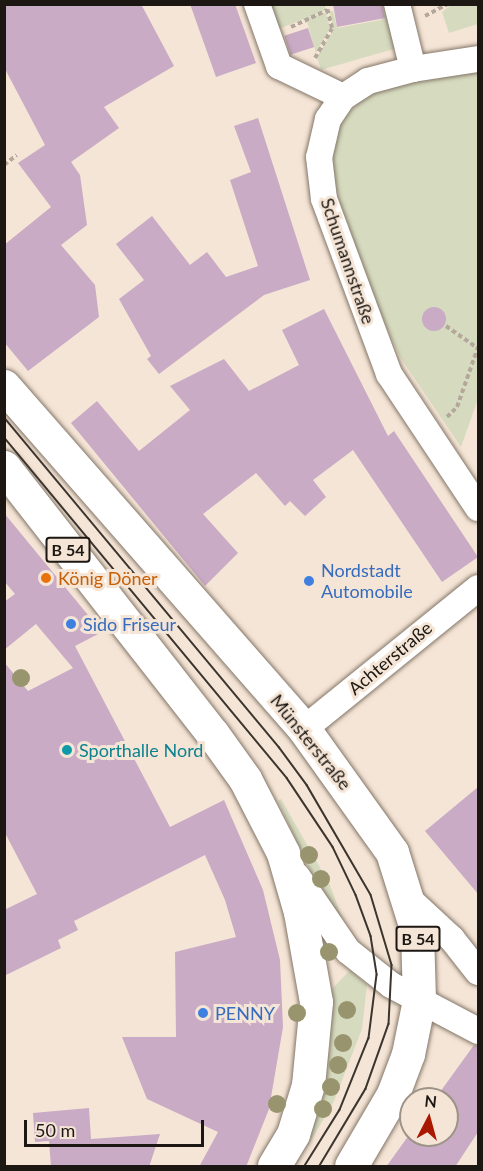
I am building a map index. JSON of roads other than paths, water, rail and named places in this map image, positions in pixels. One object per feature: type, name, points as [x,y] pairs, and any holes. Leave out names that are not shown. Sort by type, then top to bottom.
[{"type":"main road","name":"Münsterstraße","points":[[4,386],[304,729],[392,852],[411,901],[417,932],[420,1000],[408,1054],[393,1094],[351,1167]]},
{"type":"main road","name":"B 54","points":[[4,467],[245,779],[283,853],[300,912],[316,1002],[308,1085],[293,1134],[274,1167]]},
{"type":"street","points":[[257,4],[279,66],[343,97]]},
{"type":"street","points":[[397,4],[413,69]]},
{"type":"street","name":"Schumannstraße","points":[[478,59],[413,69],[368,81],[343,97],[328,119],[319,157],[324,199],[389,374],[478,508]]},
{"type":"street","name":"Achterstraße","points":[[304,729],[478,588]]},
{"type":"street","points":[[283,853],[348,951],[377,975],[478,1031]]},
{"type":"street","points":[[411,901],[452,939],[478,972]]},
{"type":"tram line","points":[[4,417],[279,747],[307,785],[371,895],[392,965],[389,1024],[366,1089],[320,1166]]},
{"type":"tram line","points":[[4,437],[287,778],[333,847],[356,895],[371,936],[377,975],[369,1038],[340,1110],[305,1166]]},
{"type":"place","name":"König Döner","points":[[46,578]]},
{"type":"place","name":"Nordstadt Automobile","points":[[309,581]]},
{"type":"place","name":"Sido Friseur","points":[[71,624]]},
{"type":"place","name":"Sporthalle Nord","points":[[67,750]]},
{"type":"place","name":"PENNY","points":[[203,1013]]}]
